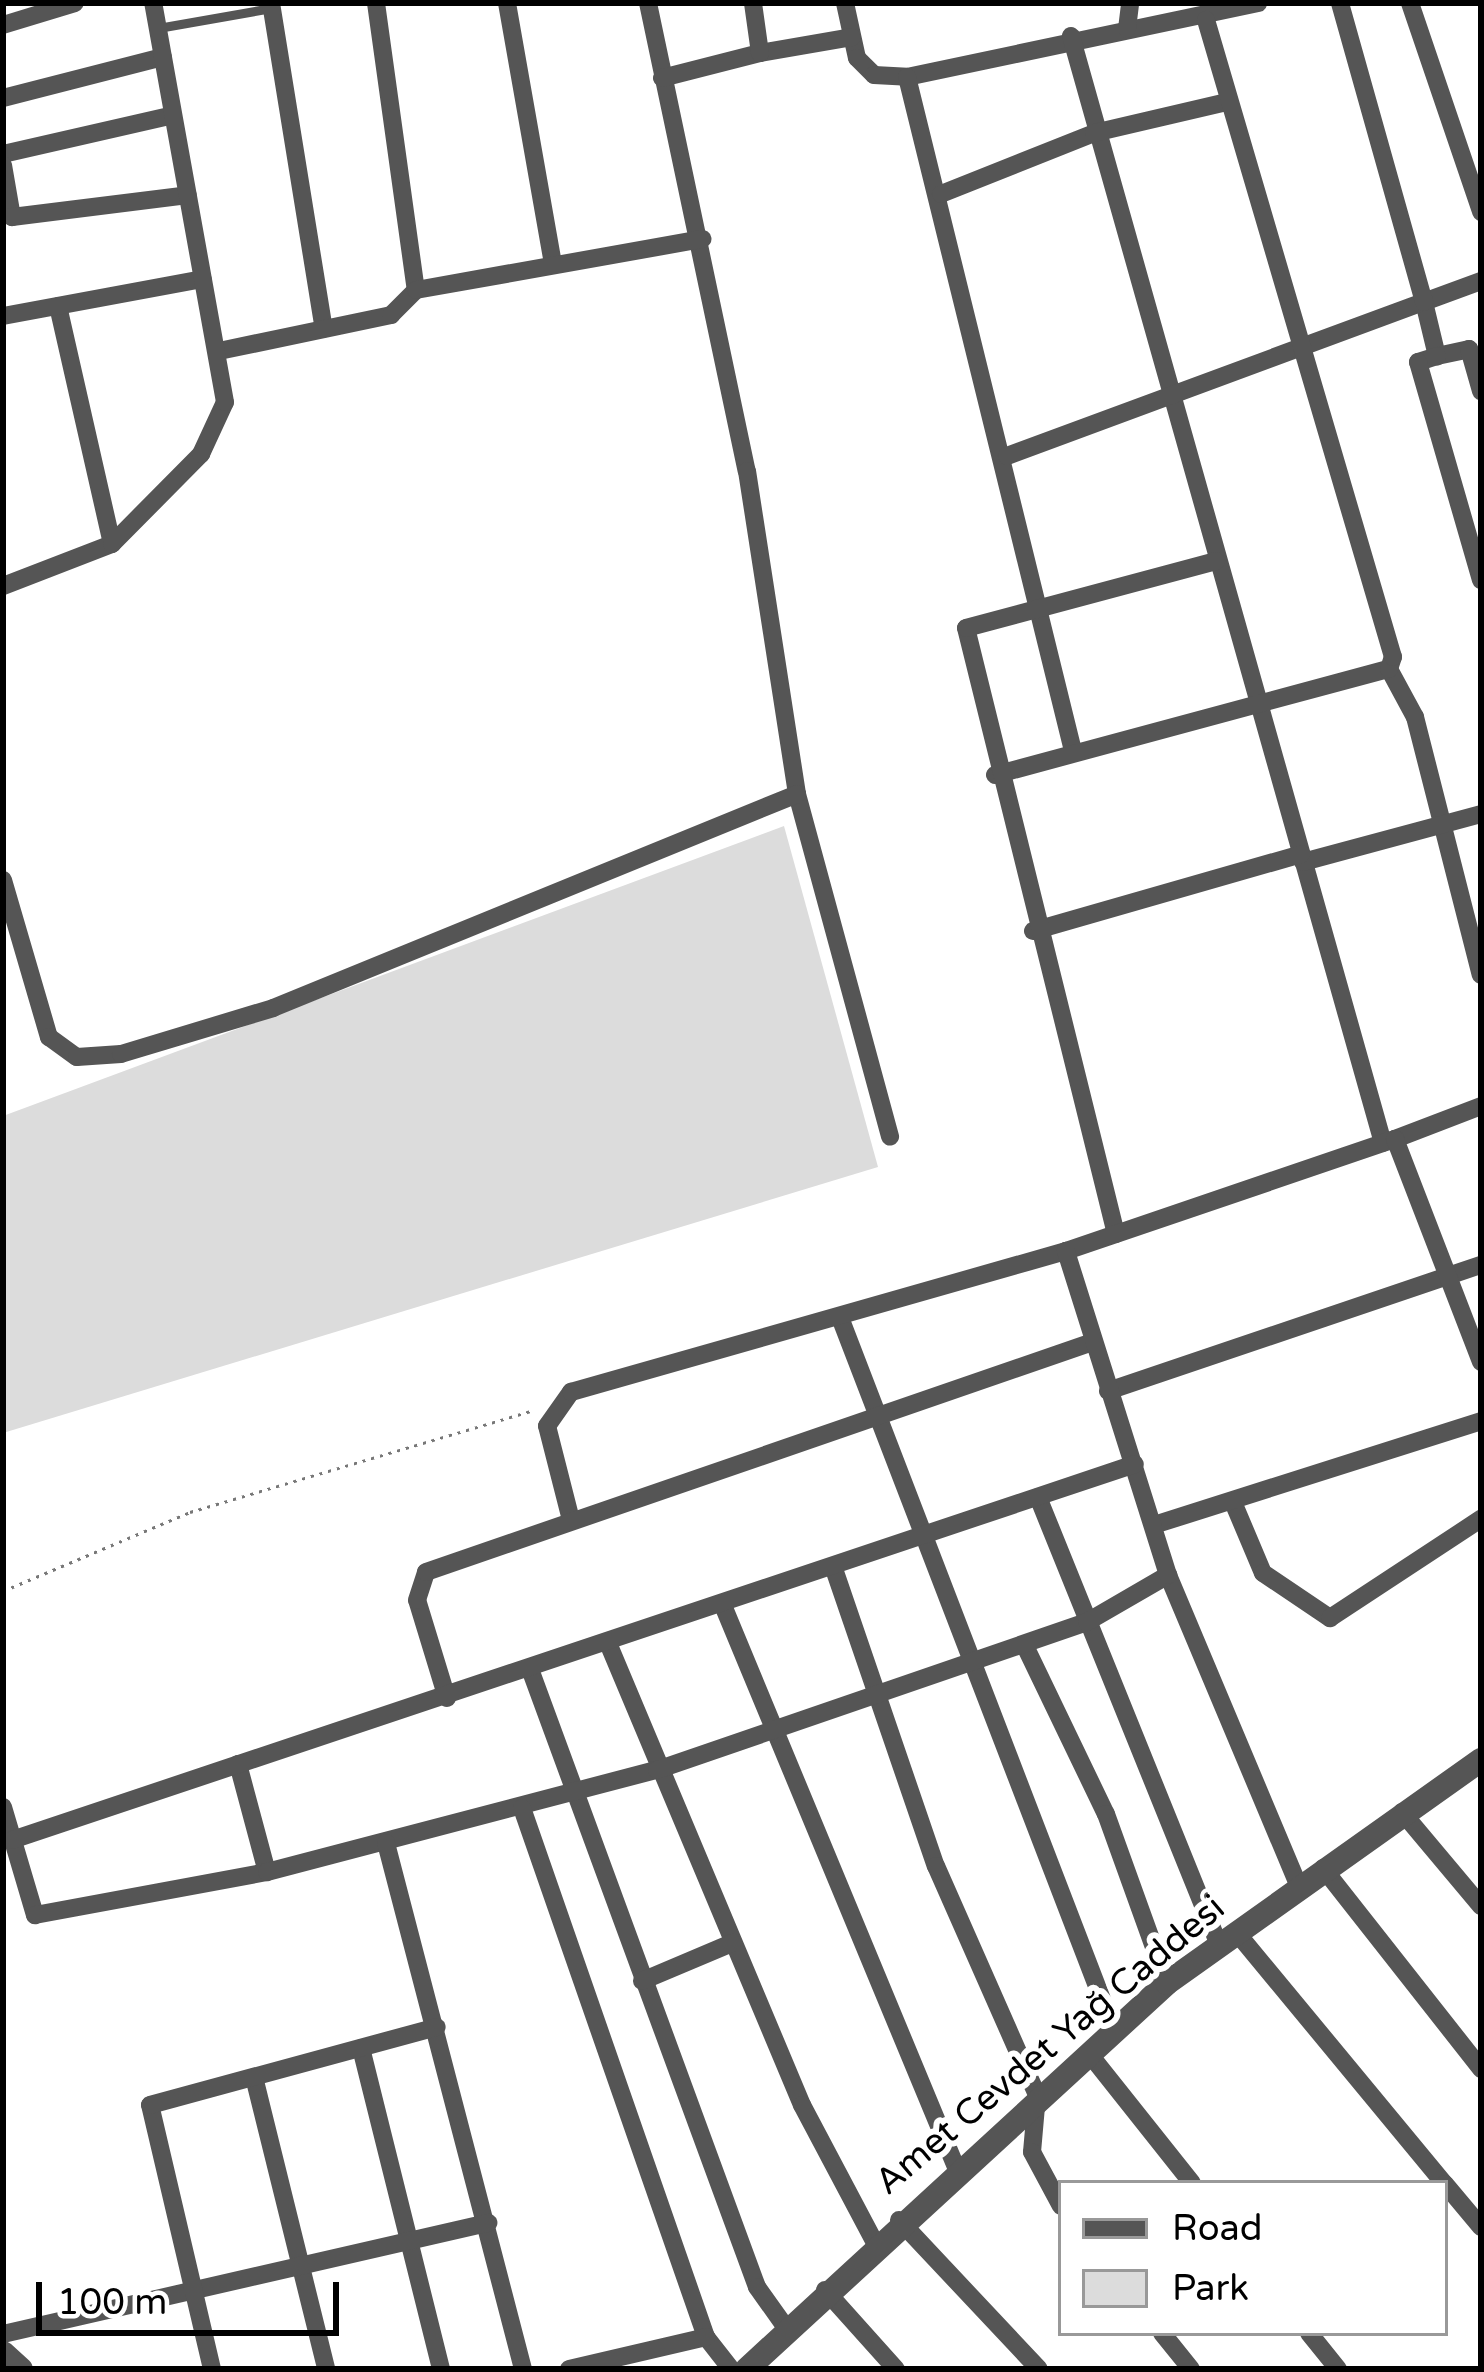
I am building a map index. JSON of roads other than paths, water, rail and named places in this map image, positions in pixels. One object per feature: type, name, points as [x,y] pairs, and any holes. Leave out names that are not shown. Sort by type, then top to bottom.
[{"type":"street","points":[[3,26],[75,3]]},
{"type":"street","points":[[3,586],[112,544],[219,423],[219,351],[153,3]]},
{"type":"street","points":[[376,3],[416,290]]},
{"type":"street","points":[[507,3],[553,264]]},
{"type":"street","points":[[648,3],[702,239],[797,794],[890,1138]]},
{"type":"street","points":[[753,3],[760,52]]},
{"type":"street","points":[[845,3],[852,37],[874,75],[907,76],[1071,36],[1206,20],[1258,3]]},
{"type":"street","points":[[1127,29],[1130,3]]},
{"type":"street","points":[[1340,3],[1437,356]]},
{"type":"street","points":[[1410,3],[1481,212]]},
{"type":"street","points":[[272,5],[323,329]]},
{"type":"street","points":[[1206,20],[1223,103],[1245,124],[1387,627],[1389,669],[1415,717],[1438,826],[1481,975]]},
{"type":"street","points":[[1071,36],[1094,133],[1216,561],[1389,1141],[1481,1362]]},
{"type":"street","points":[[662,78],[760,52],[852,37]]},
{"type":"street","points":[[3,98],[163,57]]},
{"type":"street","points":[[907,76],[1007,456],[1073,751]]},
{"type":"street","points":[[941,194],[1094,133],[1223,103]]},
{"type":"street","points":[[3,154],[173,115]]},
{"type":"street","points":[[3,165],[12,217],[188,195]]},
{"type":"street","points":[[219,351],[391,315],[416,290],[702,239]]},
{"type":"street","points":[[3,316],[203,279]]},
{"type":"street","points":[[1007,456],[1481,280]]},
{"type":"street","points":[[58,307],[112,544]]},
{"type":"street","points":[[1481,391],[1468,349],[1418,362],[1481,580]]},
{"type":"street","points":[[1116,1234],[1033,931],[966,628],[1040,604],[1216,561]]},
{"type":"street","points":[[995,775],[1389,669]]},
{"type":"street","points":[[3,880],[49,1037],[77,1057],[121,1054],[254,1015],[797,794]]},
{"type":"street","points":[[1033,931],[1481,814]]},
{"type":"street","points":[[571,1520],[548,1435],[552,1408],[571,1391],[841,1319],[1066,1251],[1481,1106]]},
{"type":"street","points":[[1066,1251],[1108,1391],[1157,1524],[1168,1575],[1299,1886]]},
{"type":"street","points":[[1108,1391],[1481,1265]]},
{"type":"street","points":[[841,1319],[1115,2033]]},
{"type":"street","points":[[447,1698],[417,1582],[571,1520],[878,1422],[1094,1342]]},
{"type":"street","points":[[1157,1524],[1481,1421]]},
{"type":"street","points":[[12,1840],[1135,1464]]},
{"type":"street","points":[[1038,1497],[1228,1939],[1442,2180]]},
{"type":"street","points":[[1233,1502],[1263,1573],[1330,1618],[1481,1519]]},
{"type":"street","points":[[833,1566],[937,1866],[1036,2095],[1033,2152],[1058,2200]]},
{"type":"street","points":[[3,1807],[34,1915],[267,1872],[657,1770],[770,1728],[1026,1648],[1088,1622],[1168,1575]]},
{"type":"street","points":[[722,1603],[956,2167]]},
{"type":"street","points":[[608,1642],[732,1943],[875,2243]]},
{"type":"street","points":[[1026,1648],[1106,1814],[1167,1983]]},
{"type":"street","points":[[530,1670],[757,2287],[784,2325]]},
{"type":"street","name":"Amet Cevdet Yağ Caddesi","points":[[747,2369],[784,2325],[1036,2095],[1091,2056],[1167,1983],[1402,1812],[1481,1762]]},
{"type":"street","points":[[238,1764],[267,1872]]},
{"type":"street","points":[[521,1808],[706,2336],[731,2369]]},
{"type":"street","points":[[1402,1812],[1481,1906]]},
{"type":"street","points":[[386,1843],[524,2369]]},
{"type":"street","points":[[1323,1868],[1481,2069]]},
{"type":"street","points":[[642,1981],[732,1943]]},
{"type":"street","points":[[212,2369],[150,2105],[437,2026]]},
{"type":"street","points":[[362,2048],[441,2369]]},
{"type":"street","points":[[1091,2056],[1190,2180]]},
{"type":"street","points":[[254,2077],[326,2369]]},
{"type":"street","points":[[1448,2187],[1481,2227]]},
{"type":"street","points":[[899,2220],[1039,2369]]},
{"type":"street","points":[[3,2334],[488,2222]]},
{"type":"street","points":[[825,2290],[896,2369]]},
{"type":"street","points":[[569,2369],[706,2336]]},
{"type":"street","points":[[1164,2336],[1191,2369]]},
{"type":"street","points":[[1311,2336],[1328,2366]]},
{"type":"street","points":[[3,2353],[21,2369]]},
{"type":"lane","points":[[158,28],[272,5]]}]
